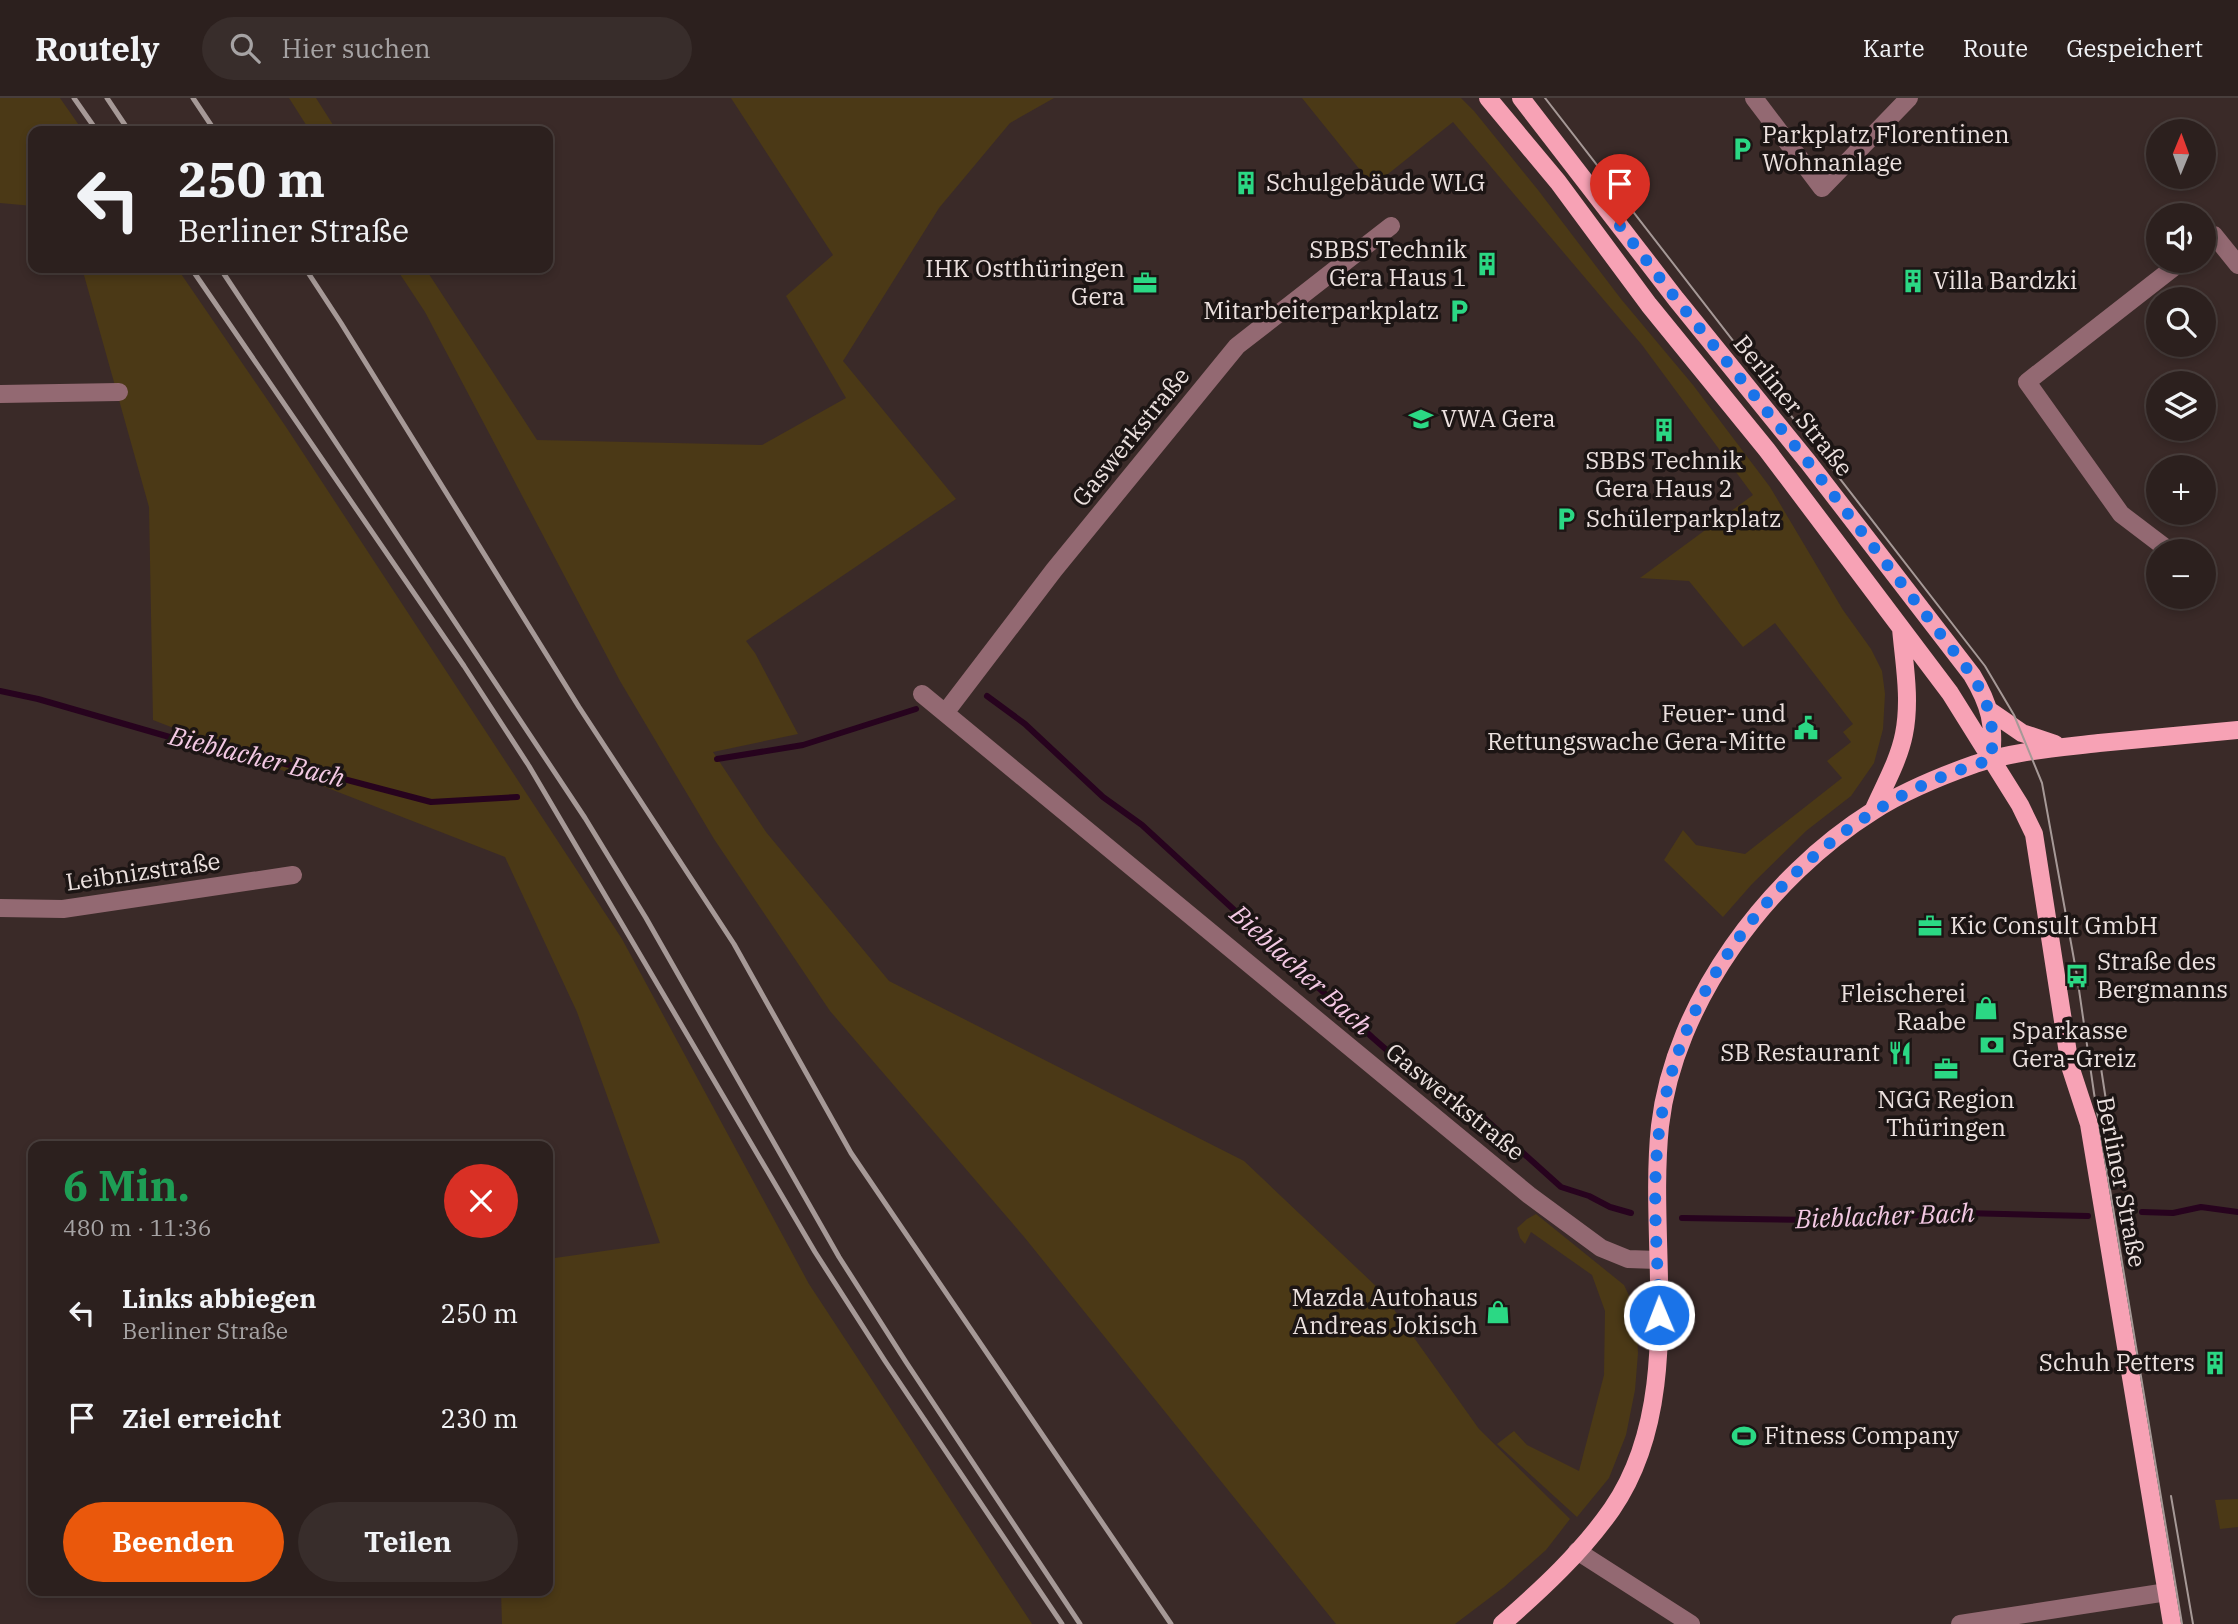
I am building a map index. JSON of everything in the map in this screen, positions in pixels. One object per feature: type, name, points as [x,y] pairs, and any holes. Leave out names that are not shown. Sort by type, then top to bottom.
[{"type":"main road","name":"Berliner Straße","points":[[1488,98],[1558,182],[1638,291],[1766,450],[1950,693],[2020,806],[2034,834],[2070,1066],[2091,1135],[2172,1624]]},
{"type":"main road","name":"Berliner Straße","points":[[1521,98],[1972,675],[1984,694],[1990,711],[1993,730],[1991,760]]},
{"type":"main road","points":[[1873,811],[1899,752],[1904,733],[1906,697],[1901,628]]},
{"type":"main road","points":[[1990,711],[2022,733],[2065,747]]},
{"type":"main road","points":[[1502,1624],[1545,1586],[1612,1508],[1630,1476],[1643,1442],[1655,1377],[1659,1332],[1657,1161],[1667,1086],[1702,994],[1741,934],[1809,860],[1873,811],[1936,779],[1991,760],[2029,751],[2238,730]]},
{"type":"street","points":[[1754,98],[1822,188],[1909,98]]},
{"type":"street","name":"Gaswerkstraße","points":[[944,713],[1054,570],[1237,346],[1391,226]]},
{"type":"street","points":[[2216,238],[2238,265]]},
{"type":"street","points":[[2154,539],[2121,514],[2027,382],[2167,273]]},
{"type":"street","points":[[0,394],[119,392]]},
{"type":"street","name":"Gaswerkstraße","points":[[922,694],[1529,1195],[1601,1248],[1628,1259],[1657,1260]]},
{"type":"street","name":"Leibnizstraße","points":[[0,908],[62,909],[293,875]]},
{"type":"street","points":[[1577,1551],[1690,1624]]},
{"type":"street","points":[[1961,1624],[2167,1592]]},
{"type":"shaded area","points":[[0,98],[60,98],[80,126],[28,126],[28,206],[0,203]]},
{"type":"shaded area","points":[[289,98],[316,98],[334,126],[307,126]]},
{"type":"shaded area","points":[[731,98],[1054,98],[1010,123],[939,208],[843,361],[956,499],[746,641],[798,734],[713,752],[766,832],[889,981],[1244,1161],[1380,1290],[1479,1429],[1570,1519],[1546,1550],[1504,1587],[1455,1624],[1336,1624],[1025,1238],[830,1011],[714,839],[620,681],[425,312],[399,273],[428,273],[537,440],[762,445],[846,398],[786,296],[833,255]]},
{"type":"shaded area","points":[[1302,98],[1461,98],[1693,385],[1770,487],[1843,610],[1871,649],[1882,671],[1885,694],[1883,729],[1874,763],[1851,796],[1806,831],[1723,917],[1664,860],[1683,830],[1696,845],[1745,854],[1842,778],[1827,761],[1851,742],[1843,732],[1853,724],[1775,623],[1743,647],[1689,581],[1640,578],[1753,495],[1642,345],[1453,122],[1373,186]]},
{"type":"shaded area","points":[[83,273],[180,273],[286,427],[622,939],[809,1284],[1032,1624],[502,1624],[501,1596],[553,1596],[553,1258],[660,1243],[577,1012],[505,857],[153,720],[149,507]]},
{"type":"shaded area","points":[[1536,1214],[1624,1285],[1636,1310],[1638,1353],[1635,1390],[1626,1435],[1609,1478],[1577,1517],[1497,1444],[1514,1431],[1527,1445],[1579,1471],[1604,1375],[1605,1311],[1592,1275],[1531,1232],[1525,1244],[1517,1228]]},
{"type":"shaded area","points":[[2238,1499],[2238,1527],[2220,1529],[2215,1500]]},
{"type":"waterway","name":"Bieblacher Bach","points":[[0,691],[38,699],[173,738],[431,802],[517,797]]},
{"type":"waterway","name":"Bieblacher Bach","points":[[987,696],[1025,724],[1103,797],[1142,825],[1446,1102],[1484,1118],[1561,1187],[1631,1213]]},
{"type":"waterway","name":"Bieblacher Bach","points":[[717,759],[803,745],[916,709]]},
{"type":"waterway","name":"Bieblacher Bach","points":[[2142,1212],[2173,1213],[2201,1207],[2238,1212]]},
{"type":"waterway","name":"Bieblacher Bach","points":[[1682,1218],[1818,1220],[1963,1213],[2088,1216]]},
{"type":"tram line","points":[[1545,98],[1985,666],[2014,715],[2042,783],[2077,976],[2182,1624]]},
{"type":"tram line","points":[[2101,1068],[2109,1120]]},
{"type":"tram line","points":[[2171,1496],[2193,1624]]},
{"type":"railway","points":[[74,98],[94,126]]},
{"type":"railway","points":[[107,98],[126,126]]},
{"type":"railway","points":[[193,98],[212,126]]},
{"type":"railway","points":[[194,273],[464,666],[529,766],[815,1252],[1062,1624]]},
{"type":"railway","points":[[223,273],[585,818],[646,918],[839,1257],[1080,1624]]},
{"type":"railway","points":[[308,273],[579,707],[734,944],[851,1153],[1171,1624]]},
{"type":"place","name":"Parkplatz Florentinen Wohnanlage","points":[[1742,149]]},
{"type":"place","name":"Schulgebäude WLG","points":[[1246,183]]},
{"type":"place","name":"SBBS Technik Gera Haus 1","points":[[1487,264]]},
{"type":"place","name":"Villa Bardzki","points":[[1913,281]]},
{"type":"place","name":"IHK Ostthüringen Gera","points":[[1145,283]]},
{"type":"place","name":"Mitarbeiterparkplatz","points":[[1459,311]]},
{"type":"place","name":"VWA Gera","points":[[1421,419]]},
{"type":"place","name":"SBBS Technik Gera Haus 2","points":[[1664,430]]},
{"type":"place","name":"Schülerparkplatz","points":[[1566,519]]},
{"type":"place","name":"Feuer- und Rettungswache Gera-Mitte","points":[[1806,728]]},
{"type":"place","name":"Kic Consult GmbH","points":[[1930,926]]},
{"type":"place","name":"Straße des Bergmanns","points":[[2077,976]]},
{"type":"place","name":"Fleischerei Raabe","points":[[1986,1008]]},
{"type":"place","name":"Sparkasse Gera-Greiz","points":[[1992,1045]]},
{"type":"place","name":"SB Restaurant","points":[[1900,1053]]},
{"type":"place","name":"NGG Region Thüringen","points":[[1946,1069]]},
{"type":"place","name":"Mazda Autohaus Andreas Jokisch","points":[[1498,1312]]},
{"type":"place","name":"Schuh Petters","points":[[2215,1363]]},
{"type":"place","name":"Fitness Company","points":[[1744,1436]]},
{"type":"route","points":[[1620,226],[1808,462],[1972,675],[1984,694],[1993,730],[1991,760],[1936,779],[1873,811],[1809,860],[1741,934],[1711,978],[1678,1052],[1667,1086],[1661,1122],[1656,1199],[1659,1315]]}]
